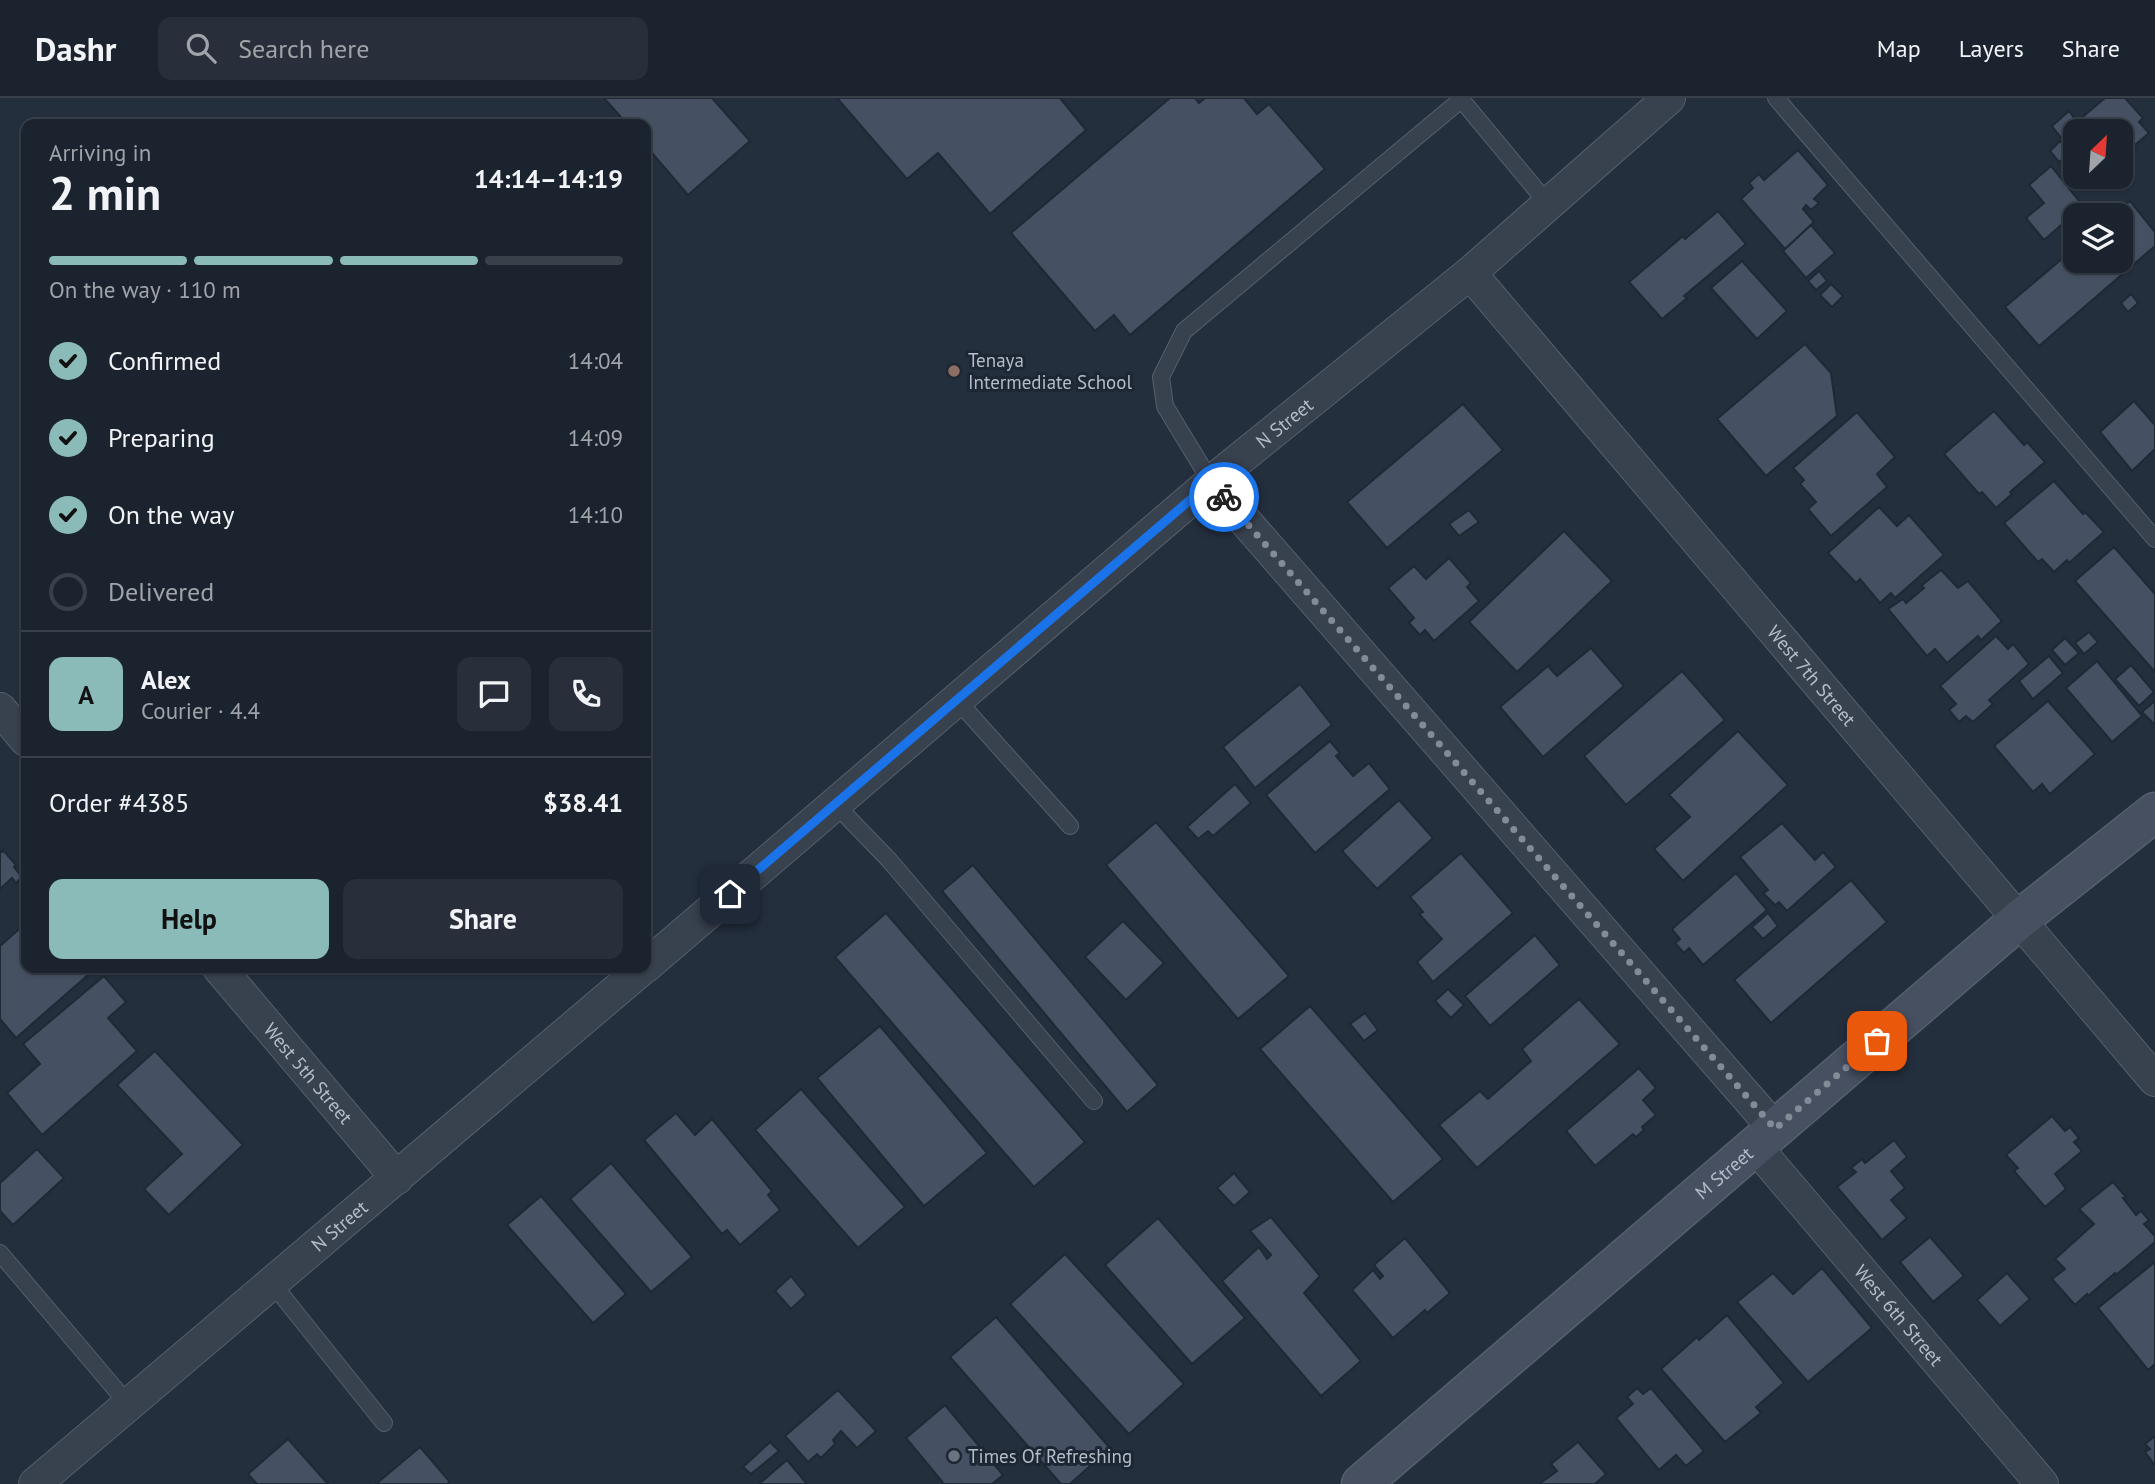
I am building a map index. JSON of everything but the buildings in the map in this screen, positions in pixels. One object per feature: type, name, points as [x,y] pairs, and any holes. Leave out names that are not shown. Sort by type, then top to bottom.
[{"type":"street","name":"N Street","points":[[651,962],[1211,482],[1470,273],[1669,98]]},
{"type":"street","name":"West 7th Street","points":[[1470,273],[2155,1080]]},
{"type":"street","name":"West 6th Street","points":[[1211,482],[1765,1138],[2042,1484]]},
{"type":"street","points":[[0,709],[21,734]]},
{"type":"street","name":"M Street","points":[[1361,1484],[2020,919],[2155,812]]},
{"type":"street","name":"West 5th Street","points":[[223,973],[397,1178]]},
{"type":"street","name":"N Street","points":[[34,1484],[638,973]]},
{"type":"lane","points":[[1211,482],[1165,406],[1161,377],[1184,331],[1461,98],[1548,204]]},
{"type":"lane","points":[[1776,98],[2155,539]]},
{"type":"lane","points":[[957,700],[1070,826]]},
{"type":"lane","points":[[835,804],[890,861],[1094,1101]]},
{"type":"lane","points":[[0,1253],[128,1404]]},
{"type":"lane","points":[[272,1283],[384,1423]]},
{"type":"way so far","points":[[1224,497],[1775,1129],[1877,1041]]},
{"type":"place","name":"Tenaya Intermediate School","points":[[954,371]]},
{"type":"place","name":"Times Of Refreshing","points":[[954,1456]]},
{"type":"route","points":[[730,894],[1211,482],[1224,497]]}]
